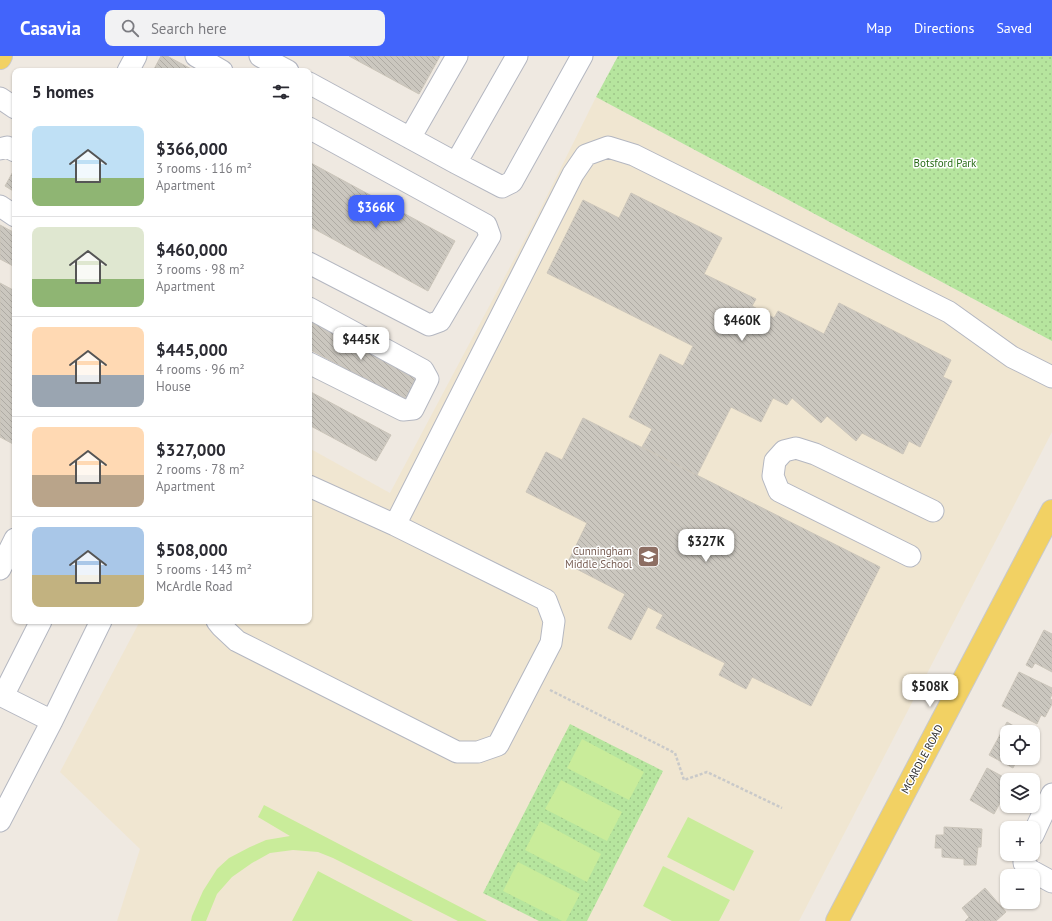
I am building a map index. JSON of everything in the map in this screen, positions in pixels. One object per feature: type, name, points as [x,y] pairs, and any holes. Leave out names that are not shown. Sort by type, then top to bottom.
[{"type":"main road","name":"MCARDLE ROAD","points":[[837,921],[1052,511]]},
{"type":"street","points":[[130,68],[136,56]]},
{"type":"street","points":[[196,56],[217,68]]},
{"type":"street","points":[[260,56],[282,68]]},
{"type":"street","points":[[410,138],[457,56]]},
{"type":"street","points":[[456,163],[517,56]]},
{"type":"street","points":[[312,85],[502,187],[512,182],[582,56]]},
{"type":"street","points":[[0,98],[12,106]]},
{"type":"street","points":[[312,130],[486,225],[490,236],[440,321],[429,325],[312,265]]},
{"type":"street","points":[[395,525],[572,174],[586,155],[608,147],[634,155],[949,312],[1012,357],[1052,377]]},
{"type":"street","points":[[0,149],[7,148],[12,150]]},
{"type":"street","points":[[0,206],[12,214]]},
{"type":"street","points":[[312,310],[423,370],[428,379],[413,408],[403,410],[312,364]]},
{"type":"street","points":[[910,556],[779,491],[773,476],[775,461],[784,451],[796,448],[815,454],[933,511]]},
{"type":"street","points":[[219,624],[237,641],[457,752],[478,752],[498,745],[551,643],[554,621],[546,600],[395,525],[312,487]]},
{"type":"street","points":[[0,569],[12,545]]},
{"type":"street","points":[[39,624],[1,696],[52,721]]},
{"type":"street","points":[[0,821],[52,721],[100,624]]},
{"type":"street","points":[[1039,821],[1052,794]]},
{"type":"street","points":[[1024,861],[1024,864],[1030,870],[1052,882]]},
{"type":"path","points":[[531,681],[675,753],[684,780],[707,772],[782,808]]},
{"type":"shaded area","name":"Cunningham Middle School","points":[[596,97],[1052,341],[1052,432],[799,921],[117,921],[140,849],[60,772],[138,624],[312,624],[312,450],[390,493],[535,220]]},
{"type":"green space","name":"Botsford Park","points":[[618,56],[1052,56],[1052,341],[596,97]]},
{"type":"green space","points":[[570,724],[663,771],[587,921],[539,921],[483,893]]},
{"type":"green space","points":[[582,739],[644,772],[629,800],[567,768]]},
{"type":"green space","points":[[561,780],[622,812],[607,841],[545,809]]},
{"type":"green space","points":[[264,805],[487,921],[458,921],[333,858],[318,852],[293,850],[270,853],[252,863],[232,877],[217,894],[206,921],[191,921],[203,891],[217,869],[229,858],[266,840],[290,836],[258,817]]},
{"type":"green space","points":[[688,817],[754,851],[734,891],[667,857]]},
{"type":"green space","points":[[540,821],[601,854],[587,882],[525,850]]},
{"type":"green space","points":[[518,862],[580,894],[566,921],[562,921],[503,891]]},
{"type":"green space","points":[[663,866],[730,900],[719,921],[672,921],[643,906]]},
{"type":"green space","points":[[318,871],[413,921],[292,921]]},
{"type":"building","points":[[161,56],[167,56],[189,68],[155,68]]},
{"type":"building","points":[[349,56],[440,56],[419,94]]},
{"type":"building","points":[[312,164],[455,241],[428,291],[312,228]]},
{"type":"building","points":[[12,173],[12,190],[5,186]]},
{"type":"building","points":[[631,193],[722,238],[704,274],[756,299],[752,306],[774,318],[778,311],[824,334],[839,303],[951,360],[943,377],[952,381],[920,447],[909,441],[903,454],[862,433],[856,441],[827,416],[821,423],[792,398],[787,405],[773,398],[761,422],[731,407],[697,475],[642,447],[652,429],[629,417],[660,354],[683,366],[693,346],[547,273],[583,200],[619,218]]},
{"type":"building","points":[[0,225],[12,231],[12,265],[0,259]]},
{"type":"building","points":[[0,283],[12,289],[12,443],[0,437]]},
{"type":"building","points":[[312,319],[421,377],[407,401],[312,351]]},
{"type":"building","points":[[312,393],[391,435],[376,461],[312,427]]},
{"type":"building","points":[[583,418],[880,567],[811,706],[752,677],[746,689],[719,675],[725,663],[656,628],[663,615],[648,607],[631,640],[608,628],[625,594],[567,564],[587,523],[526,492],[546,452],[562,460]]},
{"type":"building","points":[[1044,630],[1052,634],[1052,672],[1035,663],[1032,668],[1026,665]]},
{"type":"building","points":[[1019,672],[1052,688],[1050,699],[1052,700],[1052,704],[1045,717],[1041,715],[1037,724],[1002,706]]},
{"type":"building","points":[[1007,722],[1012,725],[1005,725]]},
{"type":"building","points":[[1000,735],[1000,761],[989,755]]},
{"type":"building","points":[[1007,765],[1014,765],[1013,768]]},
{"type":"building","points":[[987,768],[1000,775],[1000,803],[994,814],[970,800]]},
{"type":"building","points":[[944,827],[982,829],[981,847],[978,847],[976,865],[964,865],[964,859],[942,857],[942,848],[935,848],[936,835],[944,835]]},
{"type":"building","points":[[985,888],[1000,905],[1000,909],[1003,909],[1006,912],[996,921],[965,921],[969,917],[962,908]]},
{"type":"place","name":"Cunningham Middle School","points":[[648,557]]}]
